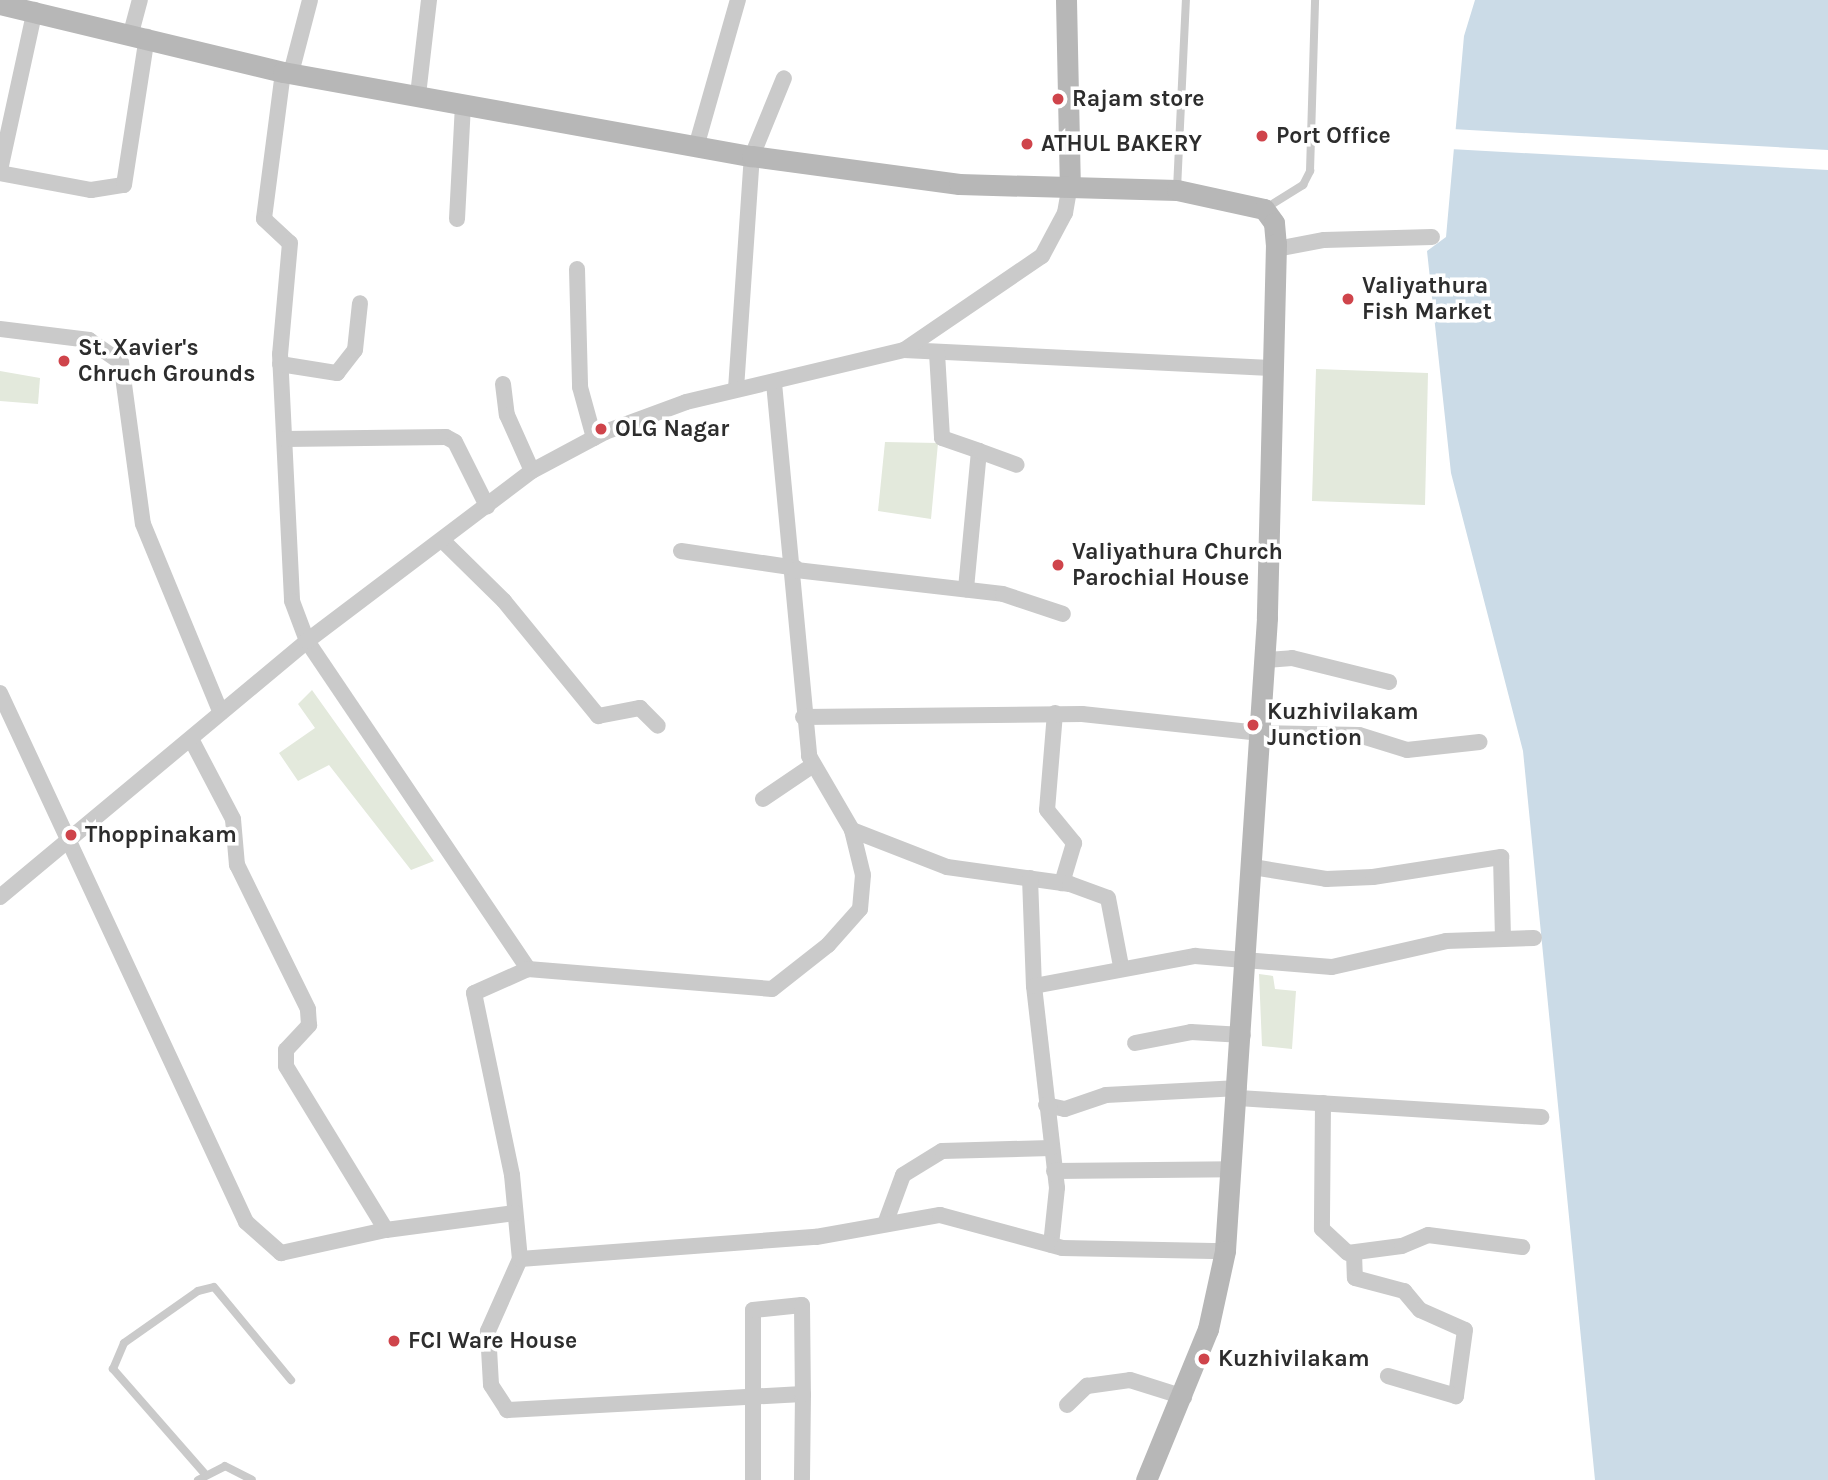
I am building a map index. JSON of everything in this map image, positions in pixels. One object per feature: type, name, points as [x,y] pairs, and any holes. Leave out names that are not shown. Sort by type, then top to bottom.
[{"type":"main road","points":[[1066,0],[1070,184]]},
{"type":"main road","points":[[0,4],[139,35],[287,73],[696,147],[959,184],[1070,184],[1177,190],[1264,209],[1274,223],[1276,249],[1265,660],[1243,1035],[1225,1251],[1184,1396],[1146,1480]]},
{"type":"street","points":[[35,10],[0,171],[91,190],[124,185],[140,0]]},
{"type":"street","points":[[310,0],[287,73],[264,219],[290,243],[280,364],[292,601],[307,640],[528,969]]},
{"type":"street","points":[[418,95],[429,0]]},
{"type":"street","points":[[696,147],[738,0]]},
{"type":"street","points":[[736,389],[752,156],[785,78]]},
{"type":"street","points":[[457,219],[463,103]]},
{"type":"street","points":[[904,350],[1042,256],[1065,213],[1070,184]]},
{"type":"street","points":[[1276,249],[1324,240],[1433,237]]},
{"type":"street","points":[[577,269],[580,387],[594,438]]},
{"type":"street","points":[[280,364],[337,373],[355,350],[360,303]]},
{"type":"street","points":[[0,329],[89,340],[121,362],[143,524],[221,713]]},
{"type":"street","points":[[0,897],[68,845],[307,640],[532,471],[594,438],[736,389],[774,383],[904,350],[1271,368]]},
{"type":"street","points":[[937,353],[942,438],[1017,465]]},
{"type":"street","points":[[774,383],[796,569],[803,717],[813,765],[852,830],[863,875],[860,909],[828,945],[772,989],[528,969],[474,993],[515,1213],[520,1259],[488,1331],[491,1385],[507,1410],[803,1394]]},
{"type":"street","points":[[503,384],[507,415],[532,471]]},
{"type":"street","points":[[285,439],[446,437],[455,442],[487,506]]},
{"type":"street","points":[[966,589],[979,451]]},
{"type":"street","points":[[442,540],[504,601],[598,716],[640,708],[658,726]]},
{"type":"street","points":[[681,551],[796,569],[966,589],[1063,614]]},
{"type":"street","points":[[1265,660],[1292,658],[1389,682]]},
{"type":"street","points":[[0,692],[68,845],[259,1238],[281,1254],[386,1230],[515,1213]]},
{"type":"street","points":[[803,717],[1055,713],[1261,733],[1359,736],[1407,750],[1480,742]]},
{"type":"street","points":[[1055,713],[1047,810],[1074,843],[1062,883]]},
{"type":"street","points":[[192,741],[236,827],[237,865],[308,1009],[309,1025],[286,1050],[286,1066],[386,1230]]},
{"type":"street","points":[[763,799],[813,765]]},
{"type":"street","points":[[852,830],[947,867],[1062,883],[1108,898],[1121,966]]},
{"type":"street","points":[[1253,867],[1326,879],[1373,877],[1501,858],[1503,939]]},
{"type":"street","points":[[1030,878],[1034,986],[1058,1206],[1051,1245]]},
{"type":"street","points":[[1034,986],[1121,966],[1248,956],[1332,967],[1446,941],[1534,939]]},
{"type":"street","points":[[1135,1043],[1191,1032],[1243,1035]]},
{"type":"street","points":[[1046,1105],[1065,1109],[1119,1093],[1238,1093],[1323,1103],[1541,1117]]},
{"type":"street","points":[[1323,1103],[1322,1229],[1353,1253],[1355,1278],[1404,1291],[1420,1310],[1465,1330],[1456,1396],[1388,1376]]},
{"type":"street","points":[[885,1224],[903,1175],[942,1151],[987,1154],[1051,1148]]},
{"type":"street","points":[[1054,1171],[1232,1170]]},
{"type":"street","points":[[520,1259],[816,1237],[940,1215],[1051,1245],[1225,1251]]},
{"type":"street","points":[[1353,1253],[1428,1235],[1522,1247]]},
{"type":"street","points":[[752,1480],[749,1396],[753,1310],[802,1305],[802,1480]]},
{"type":"street","points":[[1066,1405],[1087,1386],[1130,1380],[1184,1396]]},
{"type":"lane","points":[[1177,190],[1186,0]]},
{"type":"lane","points":[[1264,209],[1303,185],[1310,171],[1315,0]]},
{"type":"lane","points":[[252,1480],[225,1466],[201,1477],[113,1369],[124,1343],[198,1291],[214,1287],[290,1380]]},
{"type":"shaded area","points":[[1316,369],[1428,373],[1425,505],[1312,501]]},
{"type":"shaded area","points":[[0,371],[40,378],[38,404],[0,401]]},
{"type":"shaded area","points":[[885,442],[938,443],[931,519],[878,511]]},
{"type":"shaded area","points":[[312,690],[434,861],[411,870],[329,765],[298,781],[279,753],[315,728],[298,704]]},
{"type":"shaded area","points":[[1259,974],[1273,976],[1275,989],[1296,991],[1292,1049],[1262,1046]]},
{"type":"water","points":[[1475,0],[1828,0],[1828,1480],[1595,1480],[1523,751],[1451,473],[1427,251],[1446,237],[1464,36]]},
{"type":"pier","points":[[1452,129],[1828,150],[1828,170],[1450,149]]},
{"type":"place","name":"Rajam store","points":[[1058,99]]},
{"type":"place","name":"Port Office","points":[[1262,136]]},
{"type":"place","name":"ATHUL BAKERY","points":[[1027,144]]},
{"type":"place","name":"Valiyathura Fish Market","points":[[1348,299]]},
{"type":"place","name":"St. Xavier's Chruch Grounds","points":[[64,361]]},
{"type":"place","name":"OLG Nagar","points":[[601,429]]},
{"type":"place","name":"Valiyathura Church Parochial House","points":[[1058,565]]},
{"type":"place","name":"Kuzhivilakam Junction","points":[[1253,725]]},
{"type":"place","name":"Thoppinakam","points":[[71,835]]},
{"type":"place","name":"FCI Ware House","points":[[394,1341]]},
{"type":"place","name":"Kuzhivilakam","points":[[1204,1359]]}]
